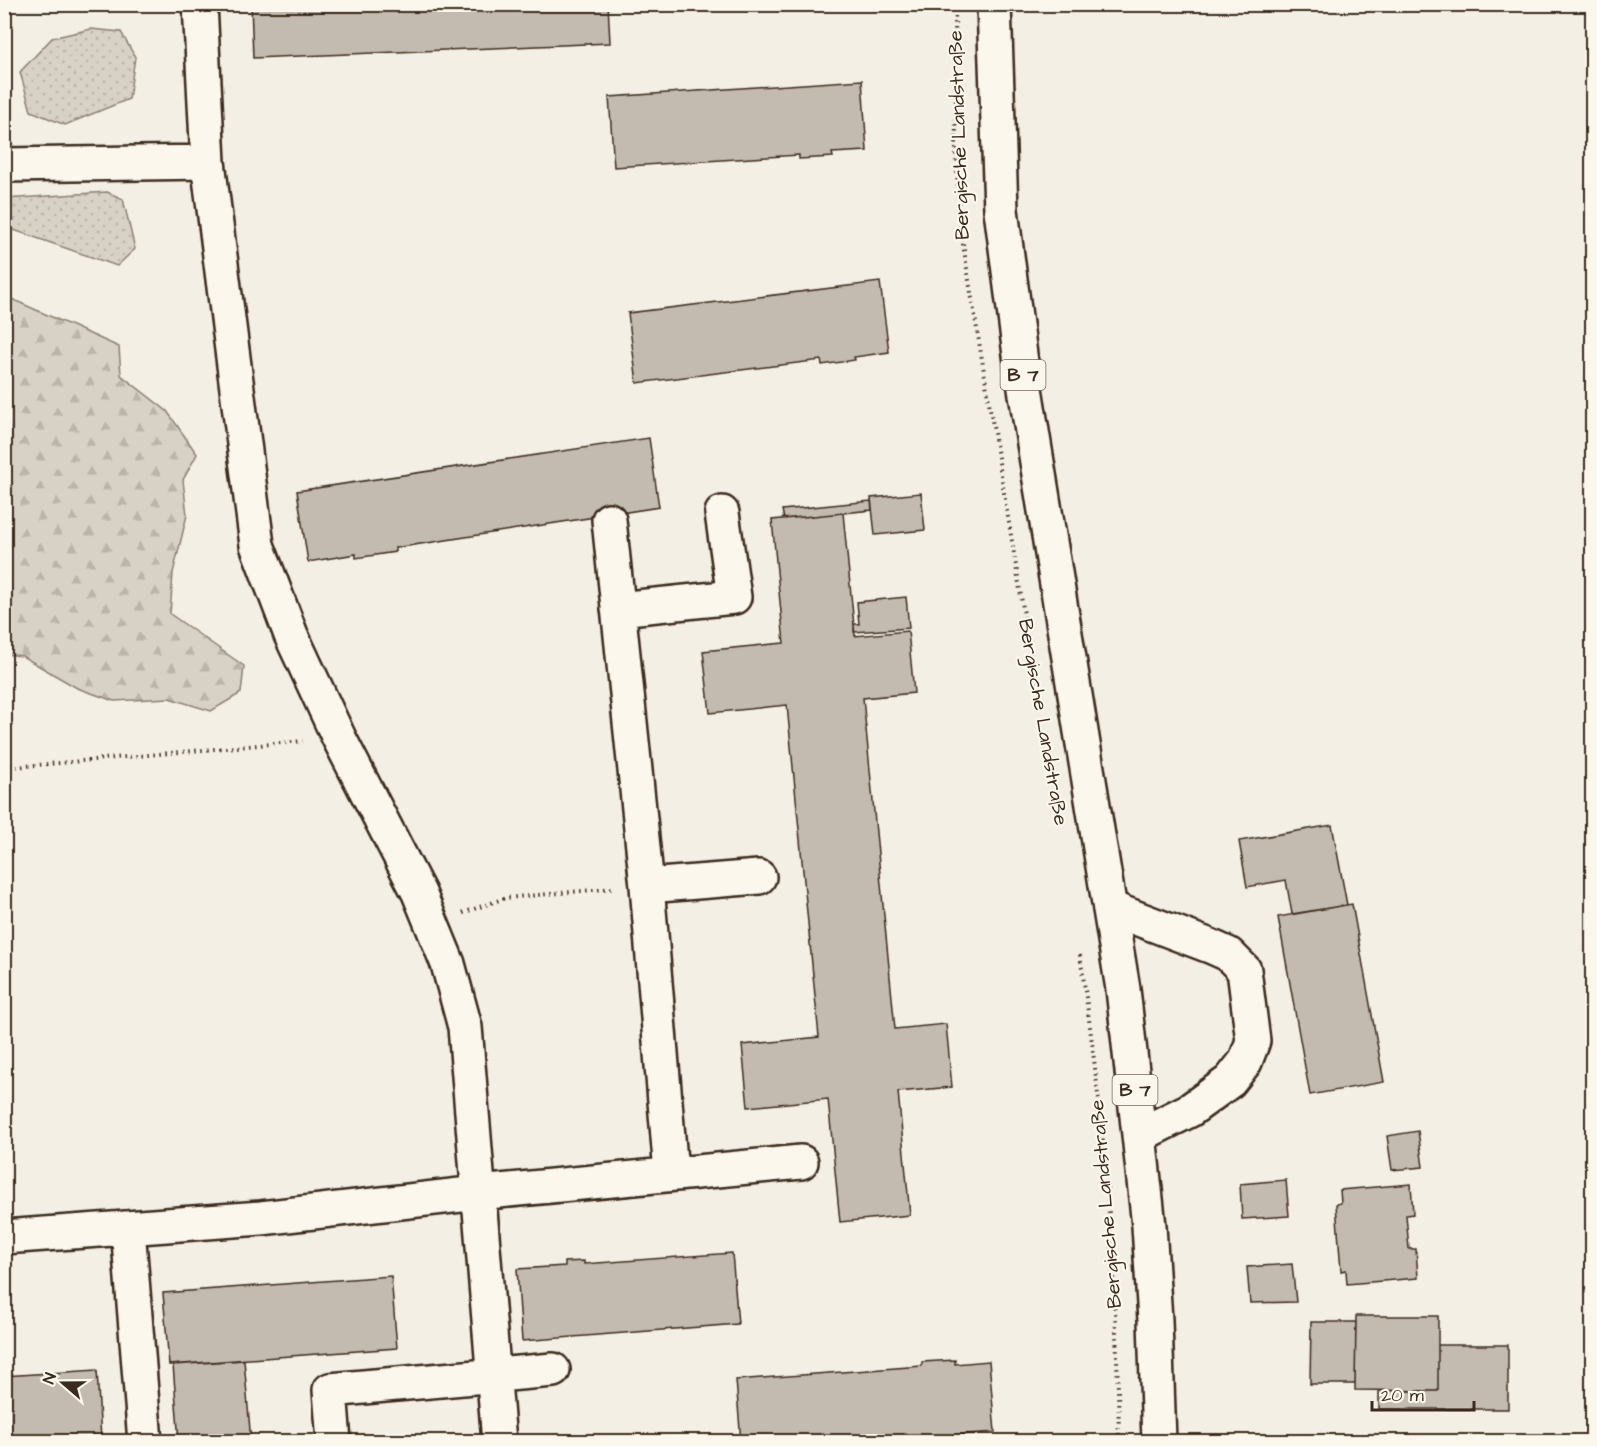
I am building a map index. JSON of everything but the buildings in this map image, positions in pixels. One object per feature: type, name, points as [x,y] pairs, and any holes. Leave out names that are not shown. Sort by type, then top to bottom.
[{"type":"main road","points":[[201,4],[207,162],[257,545],[291,635],[339,738],[419,893],[448,964],[465,1027],[499,1442]]},
{"type":"main road","name":"Bergische Landstraße","points":[[994,4],[1001,199],[1008,270],[1022,370],[1123,989],[1149,1226],[1159,1442]]},
{"type":"main road","points":[[4,165],[207,162]]},
{"type":"main road","points":[[618,609],[734,597],[722,513]]},
{"type":"main road","points":[[609,520],[647,886],[670,1173]]},
{"type":"main road","points":[[647,886],[759,877]]},
{"type":"main road","points":[[1110,908],[1228,954],[1244,970],[1253,1041],[1245,1062],[1230,1081],[1190,1110],[1140,1135]]},
{"type":"main road","points":[[4,1236],[261,1218],[670,1173],[801,1162]]},
{"type":"main road","points":[[128,1228],[145,1442]]},
{"type":"main road","points":[[334,1442],[330,1390],[553,1370]]},
{"type":"path","name":"Bergische Landstraße","points":[[955,4],[956,152],[960,226],[1039,704]]},
{"type":"path","points":[[4,768],[339,738]]},
{"type":"path","points":[[431,924],[505,898],[647,886]]},
{"type":"path","name":"Bergische Landstraße","points":[[1080,953],[1103,1147],[1118,1361],[1119,1442]]},
{"type":"green space","points":[[91,29],[121,32],[135,57],[129,99],[65,125],[31,111],[20,72],[52,38]]},
{"type":"green space","points":[[107,192],[123,199],[135,249],[117,266],[5,227],[5,199]]},
{"type":"green space","points":[[5,296],[119,347],[121,375],[167,411],[197,454],[183,480],[187,515],[173,573],[170,614],[244,666],[241,693],[211,711],[169,698],[114,701],[77,688],[22,656],[5,654]]}]
